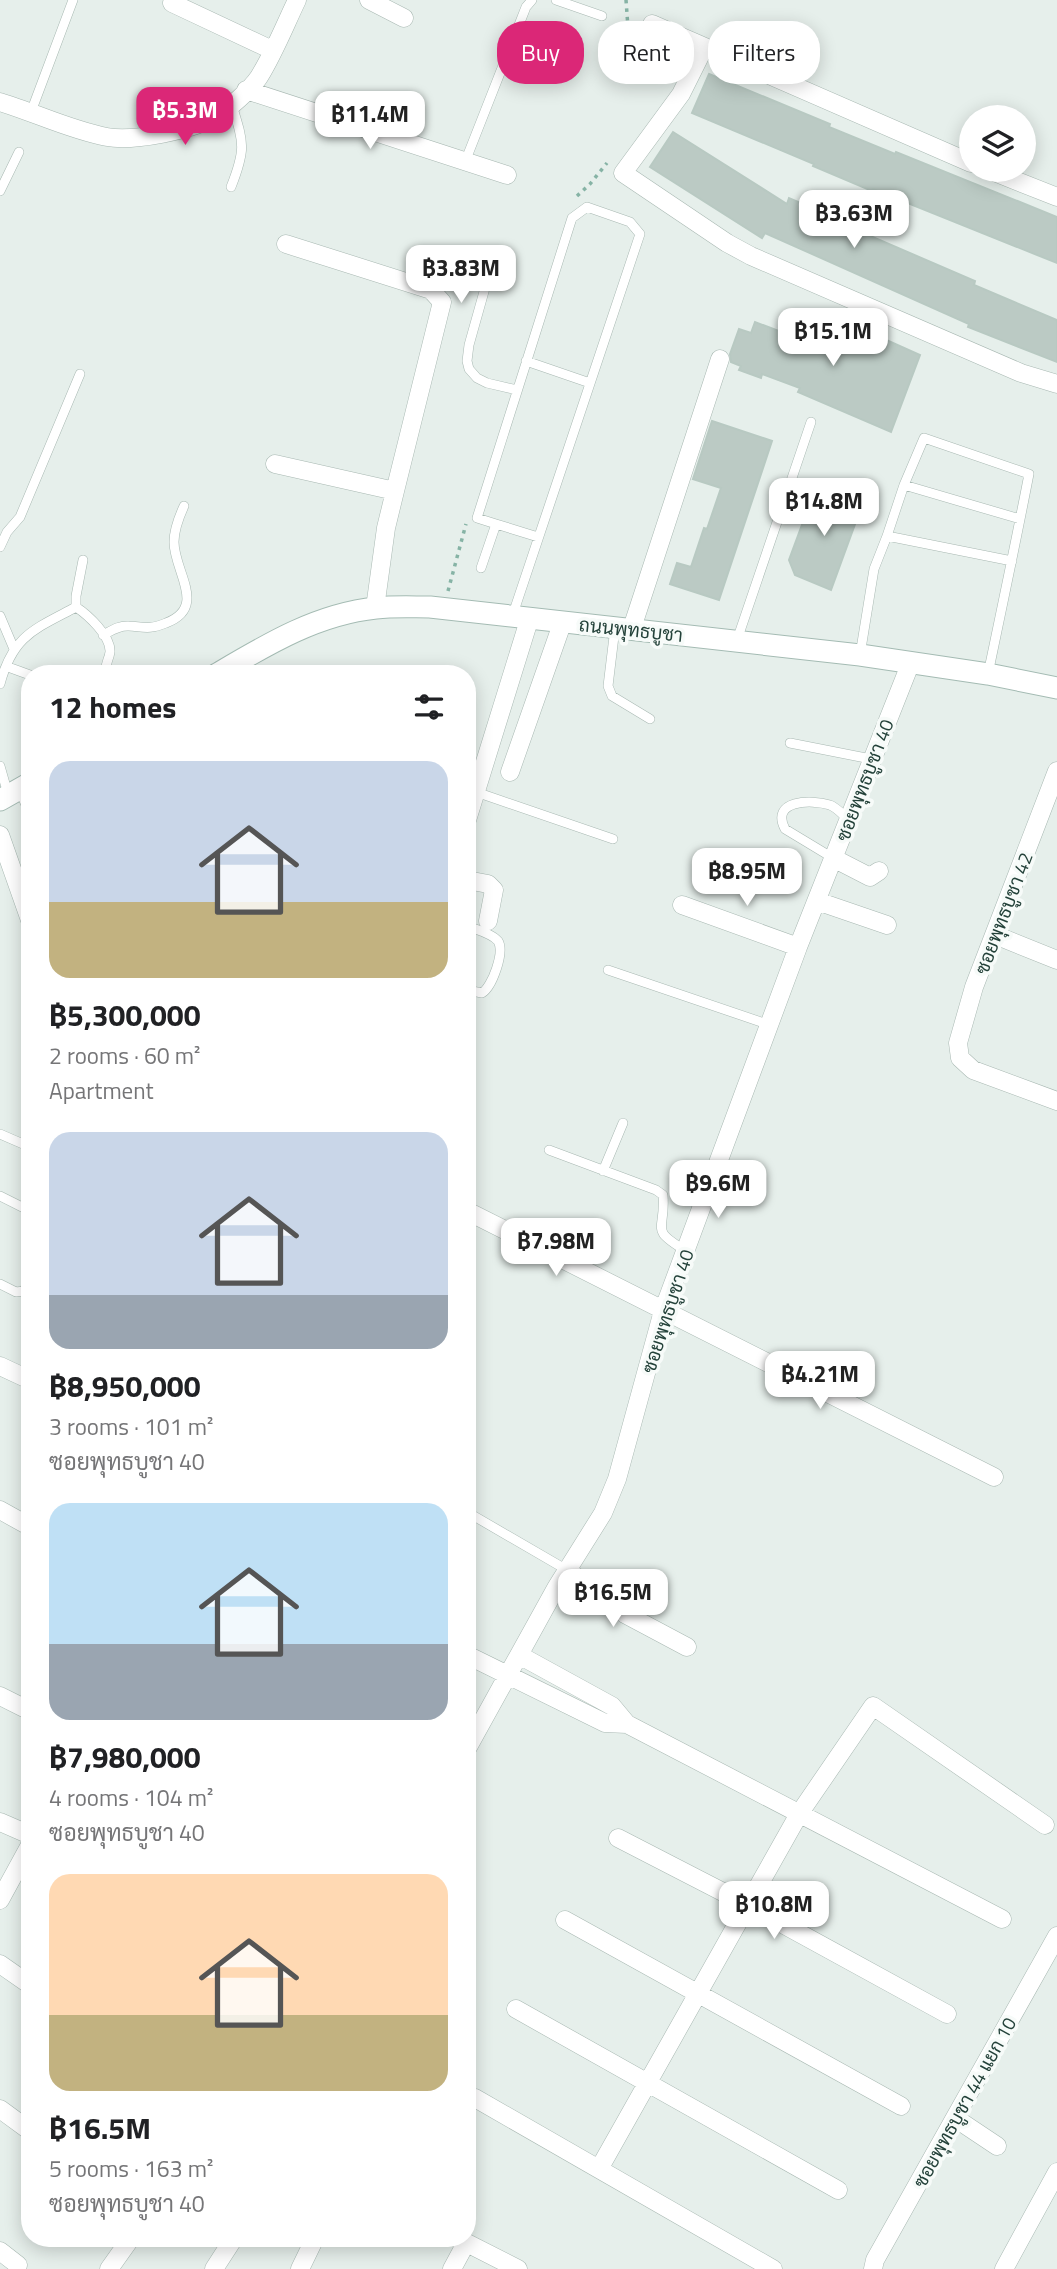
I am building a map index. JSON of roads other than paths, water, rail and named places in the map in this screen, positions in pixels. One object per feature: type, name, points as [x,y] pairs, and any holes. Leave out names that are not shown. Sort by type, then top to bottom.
[{"type":"main road","name":"ถนนพุทธบูชา","points":[[233,665],[293,631],[330,618],[374,608],[430,607],[860,655],[988,674],[1057,688]]},
{"type":"street","points":[[0,102],[69,128],[110,138],[143,137],[214,118],[232,105],[258,79],[297,0]]},
{"type":"street","points":[[369,0],[404,18]]},
{"type":"street","points":[[172,3],[272,50]]},
{"type":"street","points":[[694,43],[959,158]]},
{"type":"street","points":[[704,48],[681,94],[623,173],[727,243],[751,256],[1021,373],[1057,384]]},
{"type":"street","points":[[246,90],[507,175]]},
{"type":"street","points":[[1019,182],[1057,197]]},
{"type":"street","points":[[286,244],[431,290],[442,302],[394,491],[374,608]]},
{"type":"street","points":[[624,627],[720,359]]},
{"type":"street","points":[[275,464],[394,491]]},
{"type":"street","points":[[476,792],[521,616]]},
{"type":"street","points":[[510,772],[564,621]]},
{"type":"street","name":"ซอยพุทธบูชา 40","points":[[476,1733],[567,1570],[603,1513],[617,1479],[663,1311],[833,858],[911,662]]},
{"type":"street","name":"ซอยพุทธบูชา 42","points":[[1057,771],[974,987],[958,1043],[960,1058],[973,1070],[1057,1101]]},
{"type":"street","points":[[1040,816],[1057,823]]},
{"type":"street","points":[[0,835],[21,894]]},
{"type":"street","points":[[833,858],[870,877],[879,872]]},
{"type":"street","points":[[476,882],[488,884],[494,890],[488,921]]},
{"type":"street","points":[[817,901],[887,925]]},
{"type":"street","points":[[682,905],[799,947]]},
{"type":"street","points":[[995,935],[1057,960]]},
{"type":"street","points":[[476,1216],[994,1477]]},
{"type":"street","points":[[0,1366],[21,1376]]},
{"type":"street","points":[[0,1510],[21,1522]]},
{"type":"street","points":[[567,1570],[625,1614],[687,1647]]},
{"type":"street","points":[[519,1655],[612,1706],[627,1724],[1002,1919]]},
{"type":"street","points":[[476,1659],[605,1723],[627,1724]]},
{"type":"street","points":[[0,1696],[21,1706]]},
{"type":"street","points":[[599,2169],[799,1814],[873,1706],[1045,1825]]},
{"type":"street","points":[[0,1822],[21,1831]]},
{"type":"street","points":[[618,1838],[748,1905],[947,2014]]},
{"type":"street","points":[[0,1900],[21,1862]]},
{"type":"street","points":[[565,1920],[901,2106]]},
{"type":"street","name":"ซอยพุทธบูชา 44 แยก 10","points":[[873,2269],[874,2260],[1057,1936]]},
{"type":"street","points":[[0,1964],[21,1979]]},
{"type":"street","points":[[516,2009],[838,2190]]},
{"type":"street","points":[[476,2099],[773,2269]]},
{"type":"street","points":[[0,2109],[21,2124]]},
{"type":"street","points":[[955,2118],[998,2146]]},
{"type":"street","points":[[1004,2269],[1057,2172]]},
{"type":"street","points":[[109,2269],[125,2247]]},
{"type":"street","points":[[214,2269],[228,2247]]},
{"type":"street","points":[[300,2269],[311,2247]]},
{"type":"street","points":[[452,2269],[459,2247]]},
{"type":"street","points":[[475,2247],[518,2269]]},
{"type":"street","points":[[0,2251],[18,2265]]},
{"type":"lane","points":[[31,112],[74,0]]},
{"type":"lane","points":[[465,162],[526,8],[533,0]]},
{"type":"lane","points":[[556,0],[602,16]]},
{"type":"lane","points":[[231,187],[242,160],[242,137],[232,105]]},
{"type":"lane","points":[[0,191],[19,152]]},
{"type":"lane","points":[[521,616],[538,537],[640,234],[630,222],[587,207],[572,218],[477,519],[538,537]]},
{"type":"lane","points":[[494,256],[467,360],[469,369],[478,378],[517,390]]},
{"type":"lane","points":[[526,361],[590,383]]},
{"type":"lane","points":[[0,547],[7,532],[20,517],[80,374]]},
{"type":"lane","points":[[737,640],[811,422]]},
{"type":"lane","points":[[860,655],[874,569],[904,485],[925,438],[1029,474],[988,674]]},
{"type":"lane","points":[[904,485],[1020,519]]},
{"type":"lane","points":[[103,635],[118,627],[129,626],[137,629],[168,623],[180,614],[187,604],[187,590],[176,559],[173,540],[184,506]]},
{"type":"lane","points":[[481,568],[496,524]]},
{"type":"lane","points":[[887,536],[1012,561]]},
{"type":"lane","points":[[76,607],[83,560]]},
{"type":"lane","points":[[76,607],[109,642],[110,652],[106,665]]},
{"type":"lane","points":[[0,684],[14,649],[27,634],[76,607]]},
{"type":"lane","points":[[0,616],[14,649]]},
{"type":"lane","points":[[624,627],[608,686],[612,696],[649,719]]},
{"type":"lane","points":[[8,667],[21,672]]},
{"type":"lane","points":[[790,743],[871,759]]},
{"type":"lane","points":[[0,766],[18,794]]},
{"type":"lane","points":[[476,792],[613,839]]},
{"type":"lane","points":[[833,858],[785,829],[781,814],[790,805],[818,802],[835,807],[848,819]]},
{"type":"lane","points":[[476,930],[498,940],[500,947],[500,956],[488,989],[482,993],[476,992]]},
{"type":"lane","points":[[608,970],[770,1025]]},
{"type":"lane","points":[[603,1171],[623,1123]]},
{"type":"lane","points":[[0,1134],[21,1143]]},
{"type":"lane","points":[[549,1150],[663,1195],[660,1231],[663,1237],[686,1251]]},
{"type":"lane","points":[[0,1196],[21,1206]]},
{"type":"lane","points":[[0,1284],[16,1292],[21,1291]]},
{"type":"lane","points":[[476,1518],[567,1570]]}]
